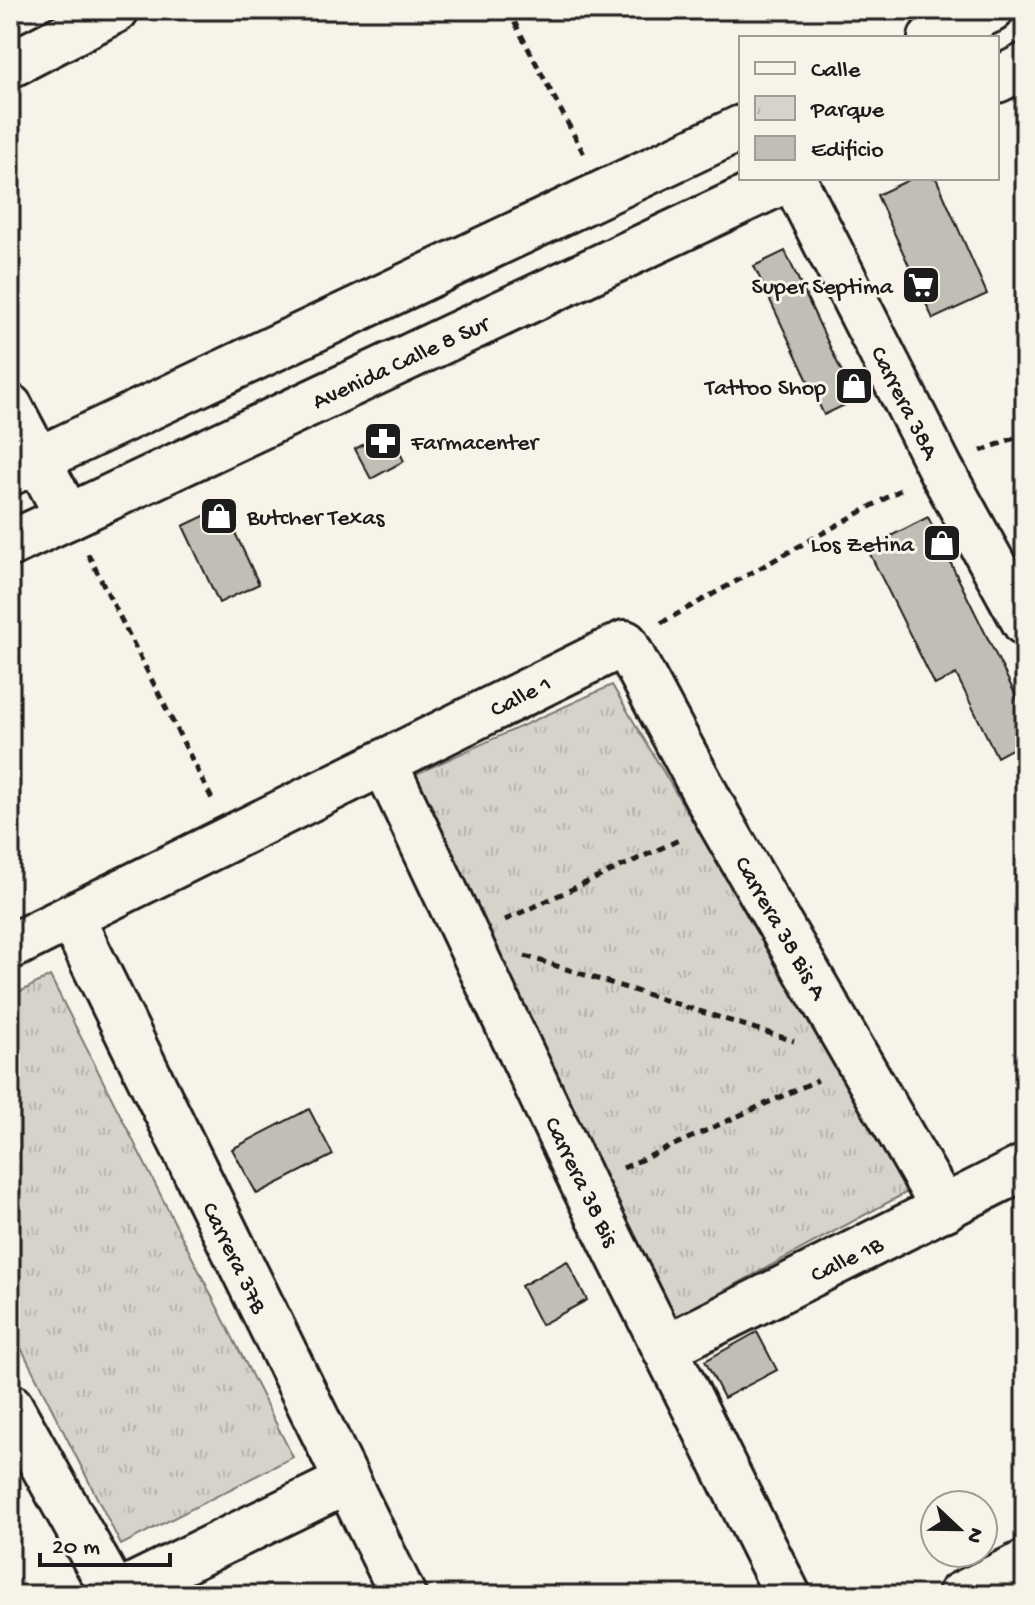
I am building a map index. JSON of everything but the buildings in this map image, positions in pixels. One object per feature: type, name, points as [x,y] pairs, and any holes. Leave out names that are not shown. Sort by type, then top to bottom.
[{"type":"street","points":[[10,65],[116,10]]},
{"type":"street","points":[[935,36],[991,10]]},
{"type":"street","points":[[999,79],[1025,66]]},
{"type":"street","points":[[23,467],[739,129]]},
{"type":"street","name":"Avenida Calle 8 Sur","points":[[10,544],[787,180]]},
{"type":"street","name":"Carrera 38A","points":[[792,180],[940,468],[1025,623]]},
{"type":"street","points":[[10,407],[23,467],[68,517]]},
{"type":"street","name":"Calle 1","points":[[10,947],[625,643]]},
{"type":"street","name":"Carrera 38 Bis A","points":[[625,643],[720,821],[944,1209]]},
{"type":"street","name":"Carrera 38 Bis","points":[[385,764],[584,1186],[788,1595]]},
{"type":"street","name":"Carrera 37B","points":[[71,917],[403,1595]]},
{"type":"street","name":"Calle 1B","points":[[665,1348],[1025,1167]]},
{"type":"street","points":[[10,1406],[114,1595],[346,1482]]},
{"type":"street","points":[[960,1595],[1025,1563]]},
{"type":"path","points":[[508,10],[604,193]]},
{"type":"path","points":[[625,643],[940,468],[1025,434]]},
{"type":"path","points":[[68,517],[232,839]]},
{"type":"path","points":[[467,938],[720,821]]},
{"type":"path","points":[[467,938],[859,1061]]},
{"type":"path","points":[[584,1186],[859,1061]]},
{"type":"green space","points":[[612,685],[911,1190],[670,1320],[416,774]]},
{"type":"green space","points":[[50,976],[293,1457],[121,1545],[10,1326],[10,997]]},
{"type":"place","name":"Super Septima","points":[[921,285]]},
{"type":"place","name":"Tattoo Shop","points":[[854,386]]},
{"type":"place","name":"Farmacenter","points":[[383,441]]},
{"type":"place","name":"Butcher Texas","points":[[219,516]]},
{"type":"place","name":"Los Zetina","points":[[942,543]]}]
